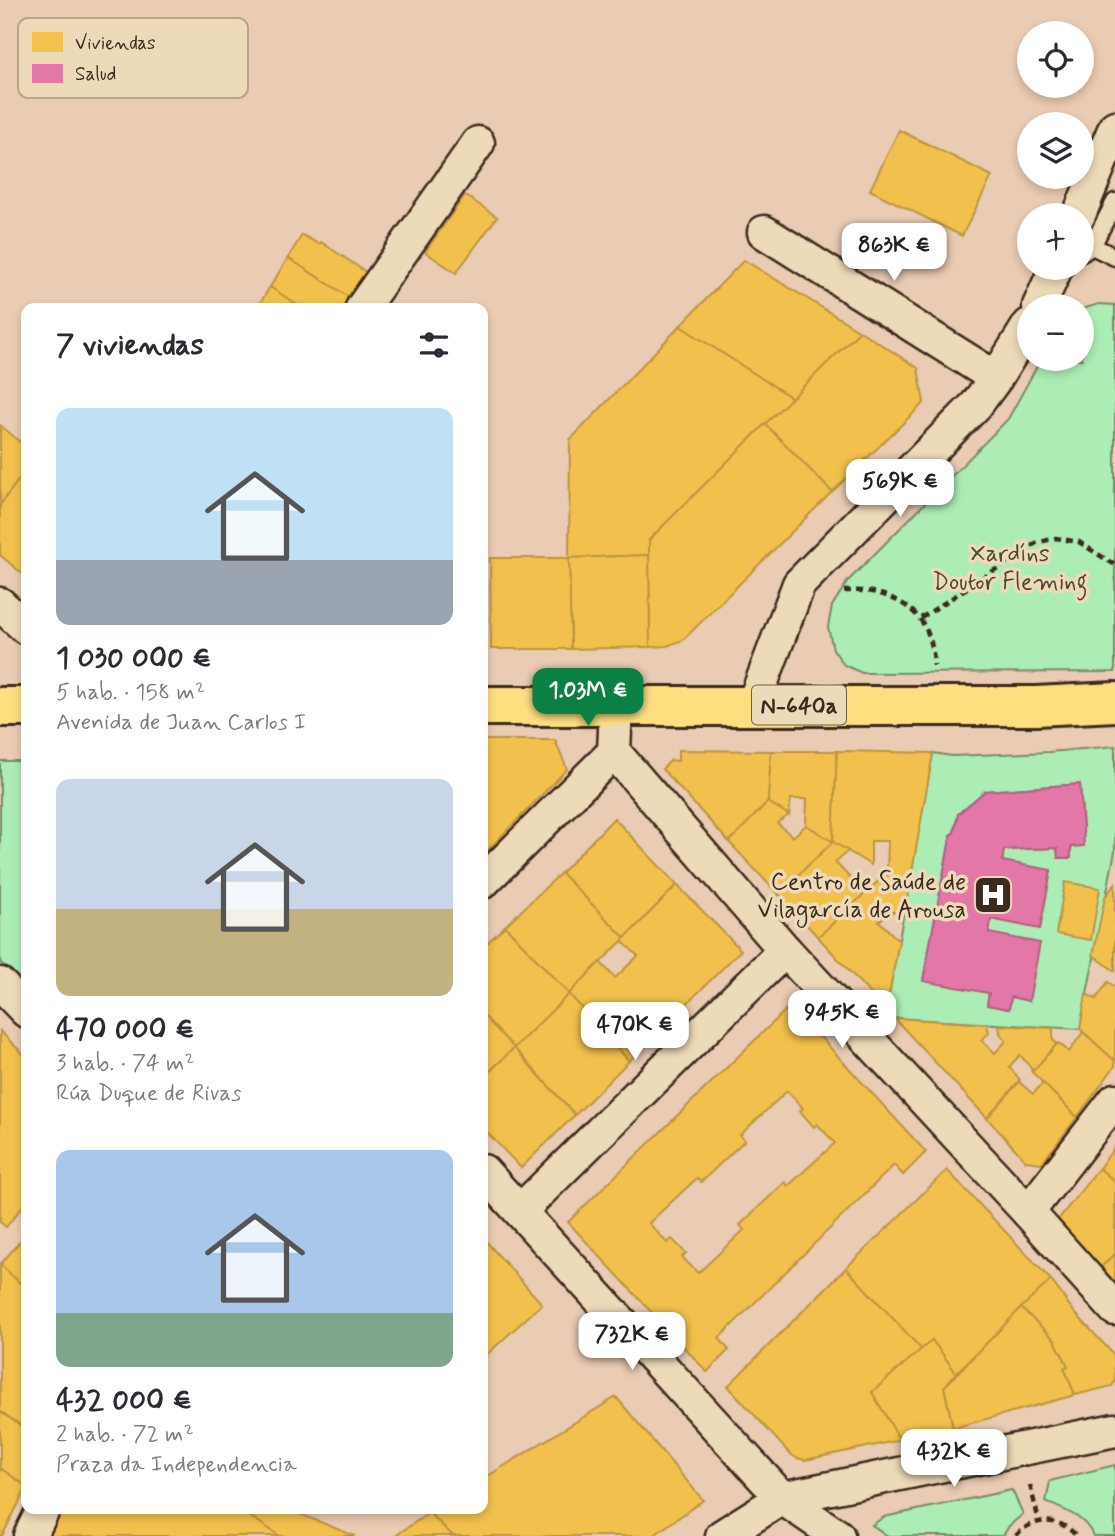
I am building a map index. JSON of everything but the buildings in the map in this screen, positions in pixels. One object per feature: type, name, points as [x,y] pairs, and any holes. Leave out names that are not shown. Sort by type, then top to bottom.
[{"type":"main road","name":"N-640a","points":[[488,706],[1036,706],[1115,702]]},
{"type":"main road","points":[[0,707],[21,706]]},
{"type":"street","points":[[1084,203],[1115,127]]},
{"type":"street","points":[[366,303],[478,143]]},
{"type":"street","points":[[764,232],[996,379]]},
{"type":"street","points":[[753,705],[799,584],[976,405],[1017,345]]},
{"type":"street","points":[[0,604],[21,623]]},
{"type":"street","points":[[488,877],[614,752],[616,706]]},
{"type":"street","points":[[614,752],[785,950],[1115,1309]]},
{"type":"street","points":[[520,1211],[785,950]]},
{"type":"street","points":[[0,984],[21,1006]]},
{"type":"street","points":[[1028,1212],[1115,1100]]},
{"type":"street","points":[[488,1176],[782,1498],[838,1536]]},
{"type":"street","points":[[722,1536],[782,1498],[1115,1430]]},
{"type":"street","points":[[30,1536],[41,1514]]},
{"type":"lane","points":[[1094,237],[1115,202]]},
{"type":"lane","points":[[1094,251],[1115,257]]},
{"type":"path","points":[[921,618],[1036,543],[1046,540],[1056,538],[1080,542],[1115,565]]},
{"type":"path","points":[[832,590],[875,592],[901,602],[921,618],[933,653],[934,672]]},
{"type":"path","points":[[1027,1474],[1040,1521]]},
{"type":"path","points":[[1016,1536],[1029,1525],[1040,1521],[1062,1525],[1076,1536]]},
{"type":"green space","name":"Xardíns Doutor Fleming","points":[[1094,305],[1115,305],[1115,672],[862,673],[844,665],[833,649],[828,627],[832,606],[848,581],[1008,419],[1034,371],[1094,371]]},
{"type":"green space","points":[[1115,746],[1115,851],[1080,1029],[894,1018],[886,1011],[933,753],[952,756]],"holes":[[[1080,784],[1084,845],[1071,847],[1071,857],[1058,858],[1057,848],[1004,850],[1002,861],[1051,871],[1040,928],[991,919],[989,933],[1029,1001],[1011,997],[1009,1009],[987,1005],[989,993],[923,980],[951,834],[954,833],[958,814],[985,791]]]},
{"type":"green space","points":[[0,761],[21,761],[21,982],[0,962]]},
{"type":"green space","points":[[1115,1465],[1115,1536],[1093,1536],[1085,1523],[1046,1502],[1050,1481]]},
{"type":"green space","points":[[1012,1490],[1023,1514],[1009,1526],[1003,1536],[888,1536],[872,1525],[884,1517]]},
{"type":"place","name":"Centro de Saúde de Vilagarcía de Arousa","points":[[993,895]]}]
